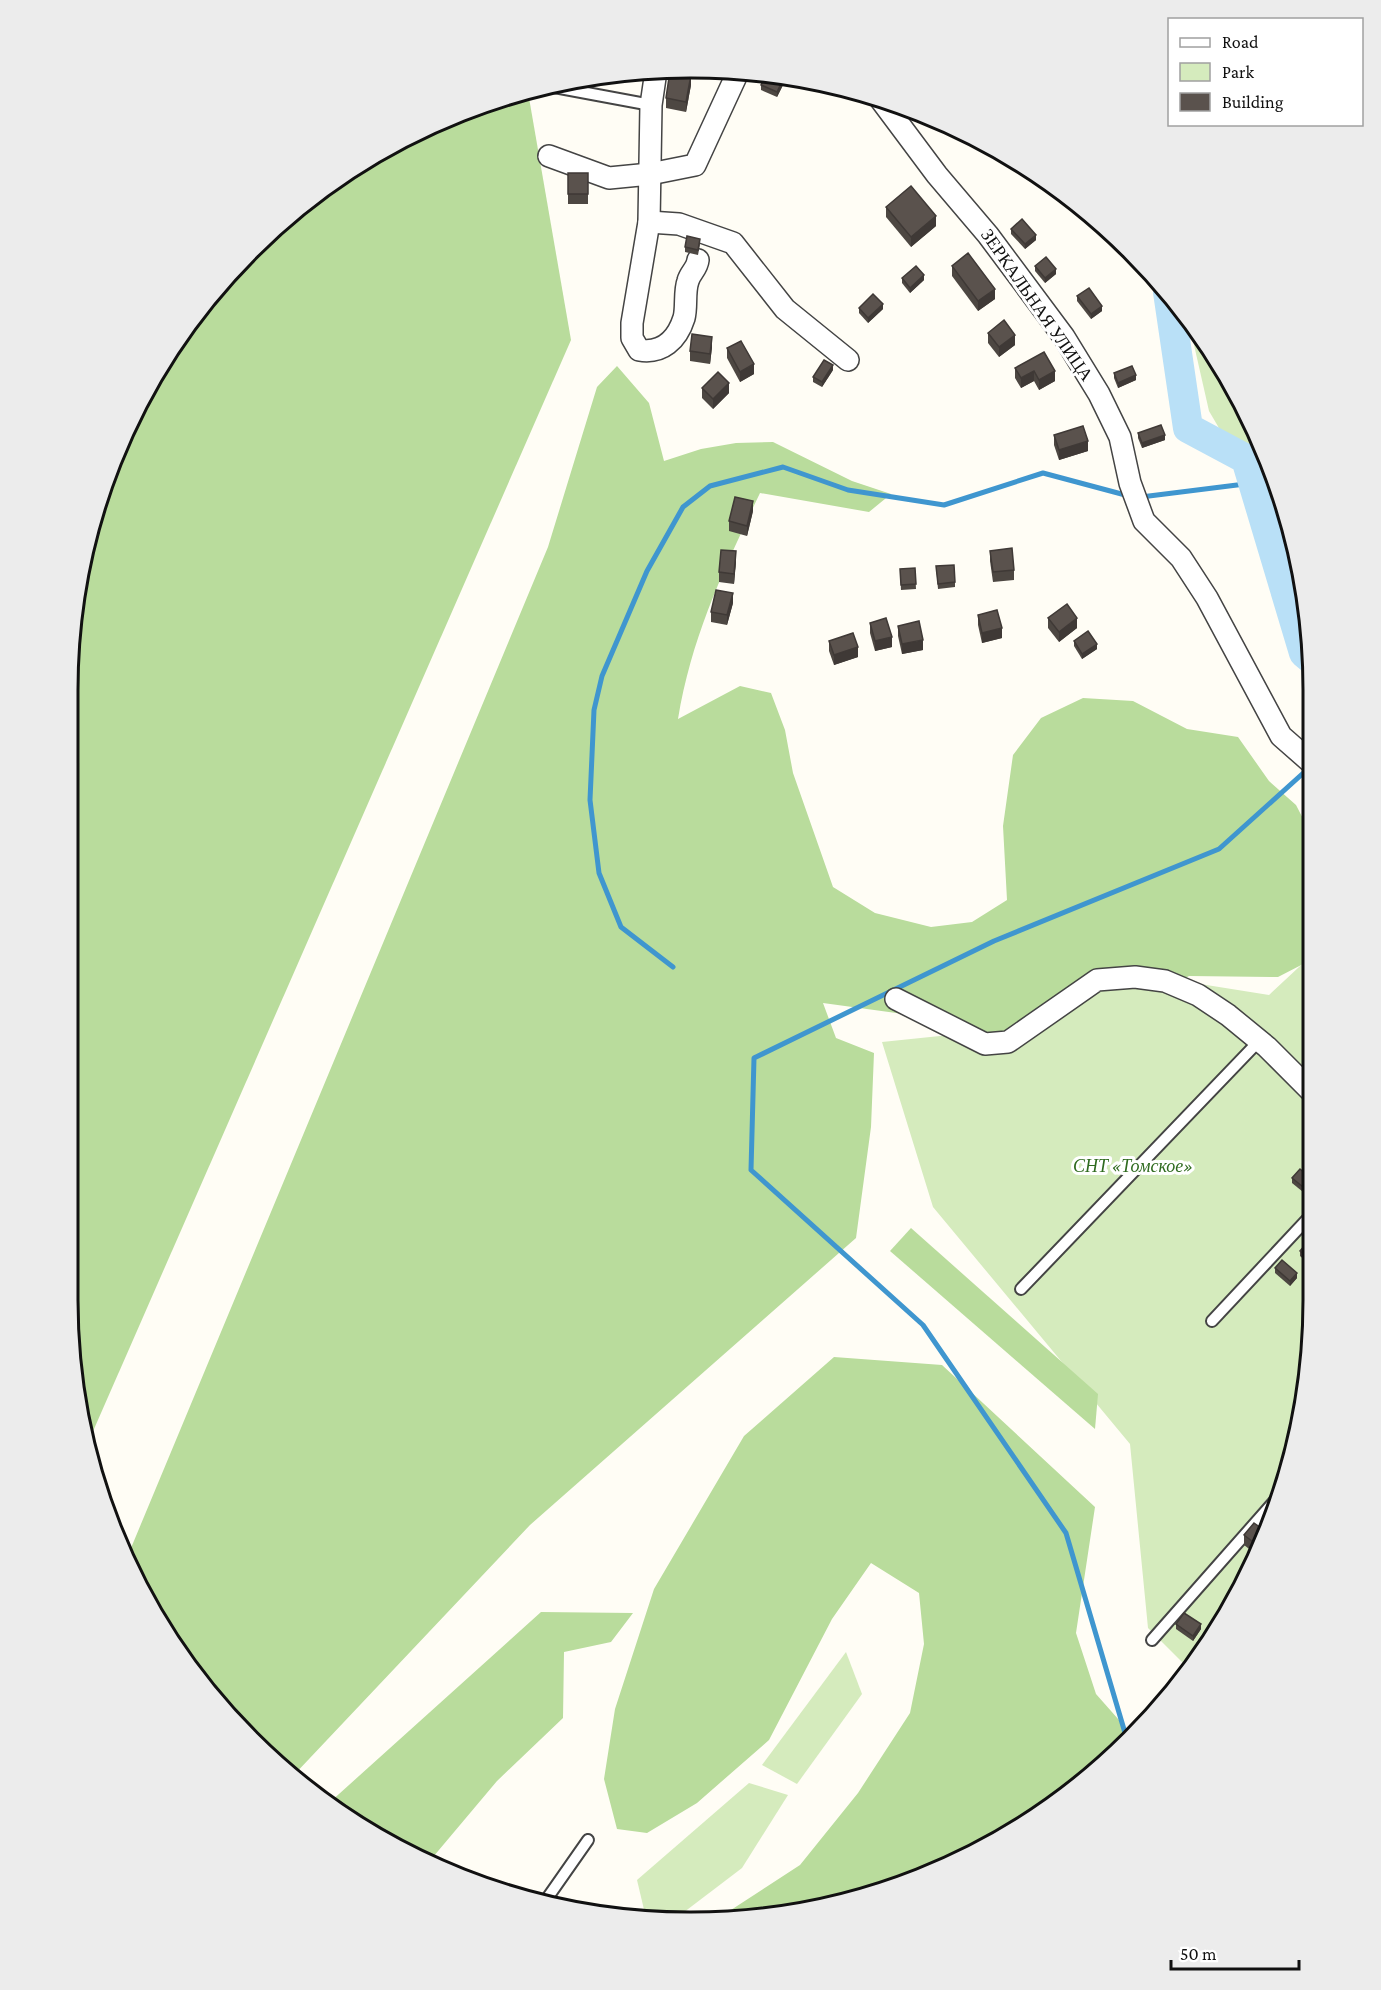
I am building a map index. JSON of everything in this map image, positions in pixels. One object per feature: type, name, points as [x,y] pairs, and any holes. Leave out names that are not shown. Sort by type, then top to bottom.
[{"type":"street","points":[[655,79],[651,105],[649,222],[632,323],[632,338],[639,350],[648,352],[666,347],[674,337],[684,318],[688,280],[697,267],[698,260]]},
{"type":"street","points":[[549,156],[609,178],[650,174],[695,165],[735,79]]},
{"type":"street","name":"ЗЕРКАЛЬНАЯ УЛИЦА","points":[[890,112],[937,175],[988,235],[1064,337],[1099,394],[1120,436],[1130,483],[1144,521],[1181,558],[1208,598],[1281,736],[1303,755]]},
{"type":"street","points":[[649,222],[679,224],[734,243],[785,309],[848,360]]},
{"type":"street","points":[[896,999],[985,1044],[1008,1042],[1097,980],[1135,977],[1165,981],[1198,995],[1259,1041],[1303,1083]]},
{"type":"lane","points":[[571,90],[651,105]]},
{"type":"lane","points":[[1021,1289],[1259,1041]]},
{"type":"lane","points":[[1212,1321],[1303,1224]]},
{"type":"lane","points":[[1152,1640],[1264,1514]]},
{"type":"lane","points":[[549,1895],[588,1840]]},
{"type":"green space","points":[[529,100],[571,340],[93,1432],[83,1379],[78,1300],[79,650],[83,611],[99,532],[125,456],[160,384],[181,350],[230,287],[257,257],[287,230],[350,181],[384,160],[456,125]]},
{"type":"green space","points":[[1193,341],[1221,384],[1240,420],[1270,494],[1283,538],[1209,411]]},
{"type":"green space","points":[[617,366],[649,403],[664,461],[701,449],[736,443],[773,442],[852,481],[891,494],[869,512],[760,493],[711,603],[692,659],[678,719],[740,686],[771,693],[785,730],[793,773],[833,887],[875,913],[931,927],[972,922],[1007,900],[1003,826],[1013,755],[1041,718],[1083,698],[1133,701],[1187,729],[1238,737],[1269,781],[1296,805],[1303,819],[1303,964],[1278,977],[1189,976],[1167,987],[1125,970],[1068,1004],[992,1038],[940,1019],[823,1003],[836,1038],[874,1053],[871,1127],[856,1238],[530,1525],[299,1770],[257,1733],[205,1672],[181,1640],[160,1606],[131,1548],[548,547],[597,387]]},
{"type":"green space","name":"СНТ «Томское»","points":[[1303,963],[1303,1300],[1298,1379],[1282,1458],[1256,1534],[1221,1606],[1183,1663],[1148,1628],[1130,1444],[933,1207],[882,1042],[1017,1028],[1094,967],[1269,995]]},
{"type":"green space","points":[[911,1228],[1098,1394],[1095,1429],[890,1251]]},
{"type":"green space","points":[[834,1357],[942,1365],[1095,1507],[1076,1633],[1096,1694],[1127,1729],[1094,1760],[1031,1809],[961,1849],[925,1865],[849,1891],[770,1907],[729,1911],[800,1865],[858,1793],[910,1713],[924,1644],[919,1593],[871,1563],[832,1619],[769,1740],[697,1803],[647,1833],[617,1829],[604,1779],[615,1709],[654,1589],[744,1436]]},
{"type":"green space","points":[[541,1612],[633,1613],[611,1642],[564,1652],[563,1718],[497,1781],[434,1855],[384,1830],[335,1798]]},
{"type":"green space","points":[[846,1652],[862,1694],[797,1784],[762,1765]]},
{"type":"green space","points":[[749,1783],[788,1795],[742,1868],[684,1912],[644,1910],[637,1880]]},
{"type":"building","points":[[690,78],[686,102],[666,98],[669,79]]},
{"type":"building","points":[[762,82],[780,85],[777,92],[761,85]]},
{"type":"building","points":[[568,173],[588,173],[588,194],[568,194]]},
{"type":"building","points":[[911,186],[936,216],[911,237],[886,207]]},
{"type":"building","points":[[1022,219],[1036,235],[1025,244],[1011,229]]},
{"type":"building","points":[[687,236],[700,239],[698,250],[685,247]]},
{"type":"building","points":[[968,253],[995,289],[978,301],[952,266]]},
{"type":"building","points":[[1046,257],[1056,269],[1045,278],[1035,266]]},
{"type":"building","points":[[916,266],[924,275],[910,288],[902,278]]},
{"type":"building","points":[[1089,288],[1102,306],[1091,314],[1077,296]]},
{"type":"building","points":[[873,294],[883,304],[868,318],[859,308]]},
{"type":"building","points":[[1004,320],[1015,335],[999,347],[988,333]]},
{"type":"building","points":[[692,334],[712,337],[710,354],[690,351]]},
{"type":"building","points":[[741,341],[754,364],[740,372],[727,348]]},
{"type":"building","points":[[1044,352],[1055,371],[1039,380],[1034,371],[1021,378],[1015,368]]},
{"type":"building","points":[[824,360],[833,365],[822,382],[813,377]]},
{"type":"building","points":[[1132,366],[1136,375],[1118,383],[1114,373]]},
{"type":"building","points":[[718,372],[729,383],[713,399],[702,388]]},
{"type":"building","points":[[1161,425],[1165,435],[1142,443],[1138,433]]},
{"type":"building","points":[[1083,426],[1088,441],[1059,450],[1054,435]]},
{"type":"building","points":[[735,497],[753,501],[747,526],[729,521]]},
{"type":"building","points":[[1012,548],[1014,570],[993,572],[990,551]]},
{"type":"building","points":[[721,550],[736,551],[734,574],[719,572]]},
{"type":"building","points":[[954,565],[955,582],[938,584],[936,566]]},
{"type":"building","points":[[915,568],[916,584],[901,585],[900,569]]},
{"type":"building","points":[[716,590],[733,593],[727,615],[711,612]]},
{"type":"building","points":[[1067,604],[1077,618],[1059,632],[1048,618]]},
{"type":"building","points":[[997,610],[1002,628],[982,633],[978,615]]},
{"type":"building","points":[[886,618],[892,637],[875,641],[870,623]]},
{"type":"building","points":[[919,621],[923,640],[902,644],[898,626]]},
{"type":"building","points":[[1088,631],[1097,644],[1082,654],[1074,641]]},
{"type":"building","points":[[853,633],[858,647],[834,655],[829,641]]},
{"type":"building","points":[[1300,1169],[1303,1172],[1303,1187],[1292,1178]]},
{"type":"building","points":[[1282,1260],[1297,1273],[1290,1281],[1275,1268]]},
{"type":"building","points":[[1254,1523],[1259,1526],[1253,1542],[1244,1535]]},
{"type":"building","points":[[1184,1613],[1201,1624],[1193,1636],[1176,1624]]},
{"type":"waterway","points":[[1171,312],[1188,428],[1246,459],[1301,644]]},
{"type":"waterway","points":[[673,967],[621,927],[599,873],[590,800],[594,710],[602,676],[647,571],[683,507],[710,486],[783,467],[848,490],[944,505],[1043,473],[1129,496]]},
{"type":"waterway","points":[[1141,497],[1253,483]]},
{"type":"waterway","points":[[1125,1732],[1066,1533],[923,1325],[751,1170],[754,1058],[994,941],[1219,849],[1303,773]]}]
